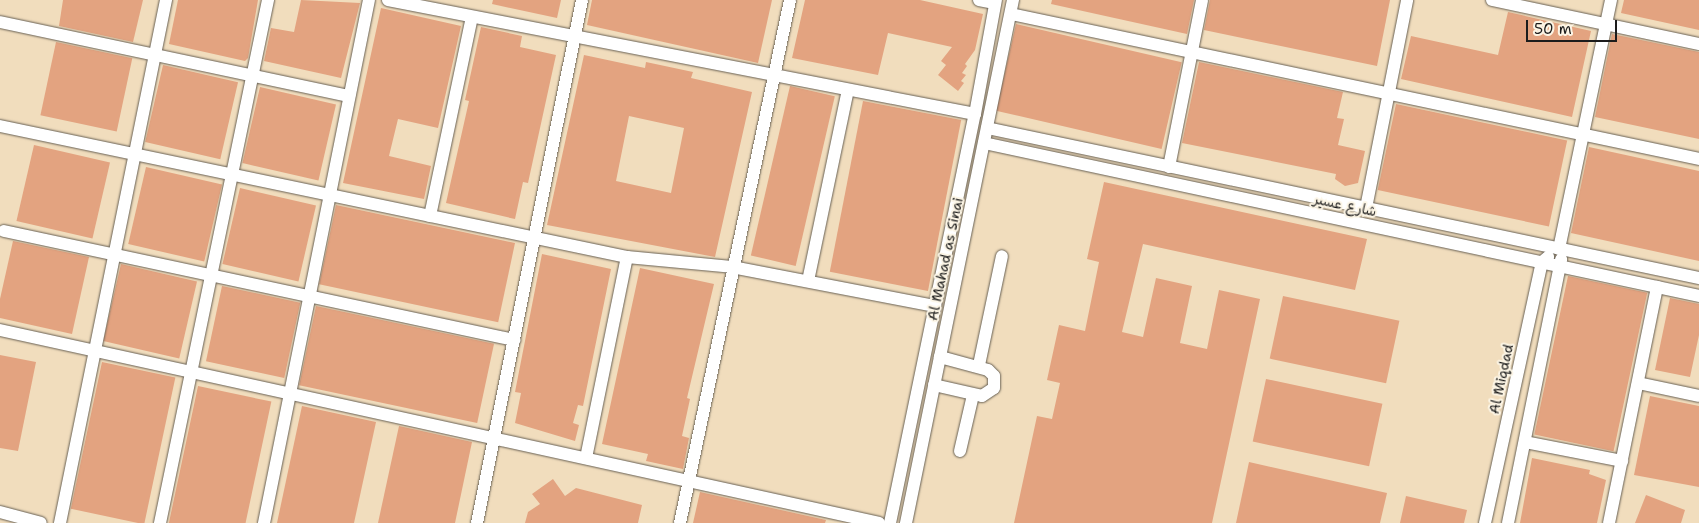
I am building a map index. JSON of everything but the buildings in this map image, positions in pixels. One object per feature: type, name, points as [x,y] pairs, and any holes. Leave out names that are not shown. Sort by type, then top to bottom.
[{"type":"street","points":[[60,523],[166,0]]},
{"type":"street","points":[[160,523],[268,0]]},
{"type":"street","points":[[264,523],[369,0]]},
{"type":"street","points":[[388,0],[574,38],[975,114]]},
{"type":"street","points":[[477,523],[582,0]]},
{"type":"street","points":[[680,523],[772,74],[790,0]]},
{"type":"street","points":[[979,0],[995,2]]},
{"type":"street","name":"Al Mahad as Sinai","points":[[906,523],[1013,0]]},
{"type":"street","points":[[1169,167],[1202,0]]},
{"type":"street","points":[[1366,208],[1407,0]]},
{"type":"street","points":[[1492,0],[1699,44]]},
{"type":"street","points":[[1508,523],[1562,267],[1559,248],[1611,0]]},
{"type":"street","name":"Al Mahad as Sinai","points":[[890,523],[975,114],[995,2]]},
{"type":"street","points":[[1010,14],[1699,159]]},
{"type":"street","points":[[430,216],[472,17]]},
{"type":"street","points":[[0,22],[349,96]]},
{"type":"street","points":[[808,281],[848,90]]},
{"type":"street","points":[[0,126],[627,257],[732,267],[936,306]]},
{"type":"street","name":"شارع عسير","points":[[987,128],[1699,278]]},
{"type":"street","name":"شارع عسير","points":[[984,142],[1699,296]]},
{"type":"street","points":[[4,231],[514,340]]},
{"type":"street","points":[[1542,262],[1559,248]]},
{"type":"street","points":[[979,365],[1002,256]]},
{"type":"street","points":[[586,458],[627,257]]},
{"type":"street","name":"Al Miqdad","points":[[1485,523],[1542,262]]},
{"type":"street","points":[[1609,523],[1657,287]]},
{"type":"street","points":[[0,330],[879,523]]},
{"type":"street","points":[[934,385],[973,395],[989,394],[994,388],[994,376],[979,365],[940,357]]},
{"type":"street","points":[[1638,383],[1699,396]]},
{"type":"street","points":[[960,451],[973,395]]},
{"type":"street","points":[[1525,442],[1622,461]]},
{"type":"street","points":[[0,512],[41,523]]}]
